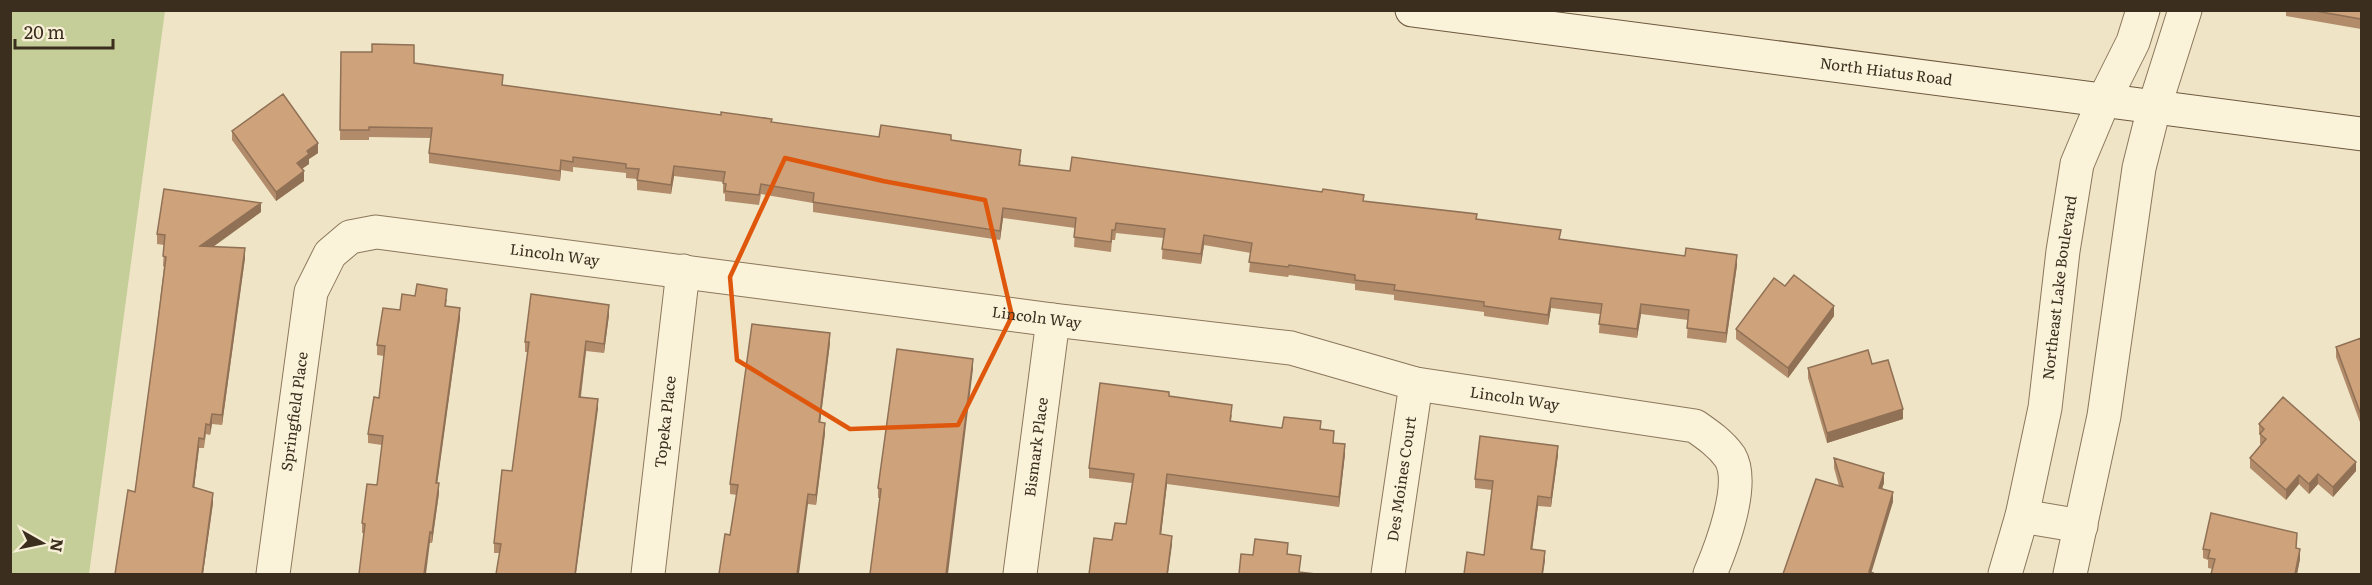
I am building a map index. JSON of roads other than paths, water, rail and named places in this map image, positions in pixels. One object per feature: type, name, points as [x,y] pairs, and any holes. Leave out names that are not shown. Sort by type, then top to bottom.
[{"type":"street","name":"North Hiatus Road","points":[[1412,10],[2361,134]]},
{"type":"street","name":"Northeast Lake Boulevard","points":[[2005,574],[2022,516],[2044,408],[2063,251],[2077,164],[2103,102],[2133,42],[2142,10]]},
{"type":"street","points":[[2070,574],[2104,416],[2139,168],[2154,108],[2185,10]]},
{"type":"street","name":"Lincoln Way","points":[[330,254],[350,237],[376,232],[1053,320],[1291,348],[1416,384],[1695,426],[1714,439],[1731,459],[1735,486],[1730,519],[1710,574]]},
{"type":"street","name":"Springfield Place","points":[[273,574],[311,292],[330,254]]},
{"type":"street","name":"Topeka Place","points":[[648,574],[683,271]]},
{"type":"street","name":"Bismark Place","points":[[1020,574],[1053,320]]},
{"type":"street","name":"Des Moines Court","points":[[1388,574],[1416,384]]},
{"type":"street","points":[[2022,516],[2081,526]]}]
